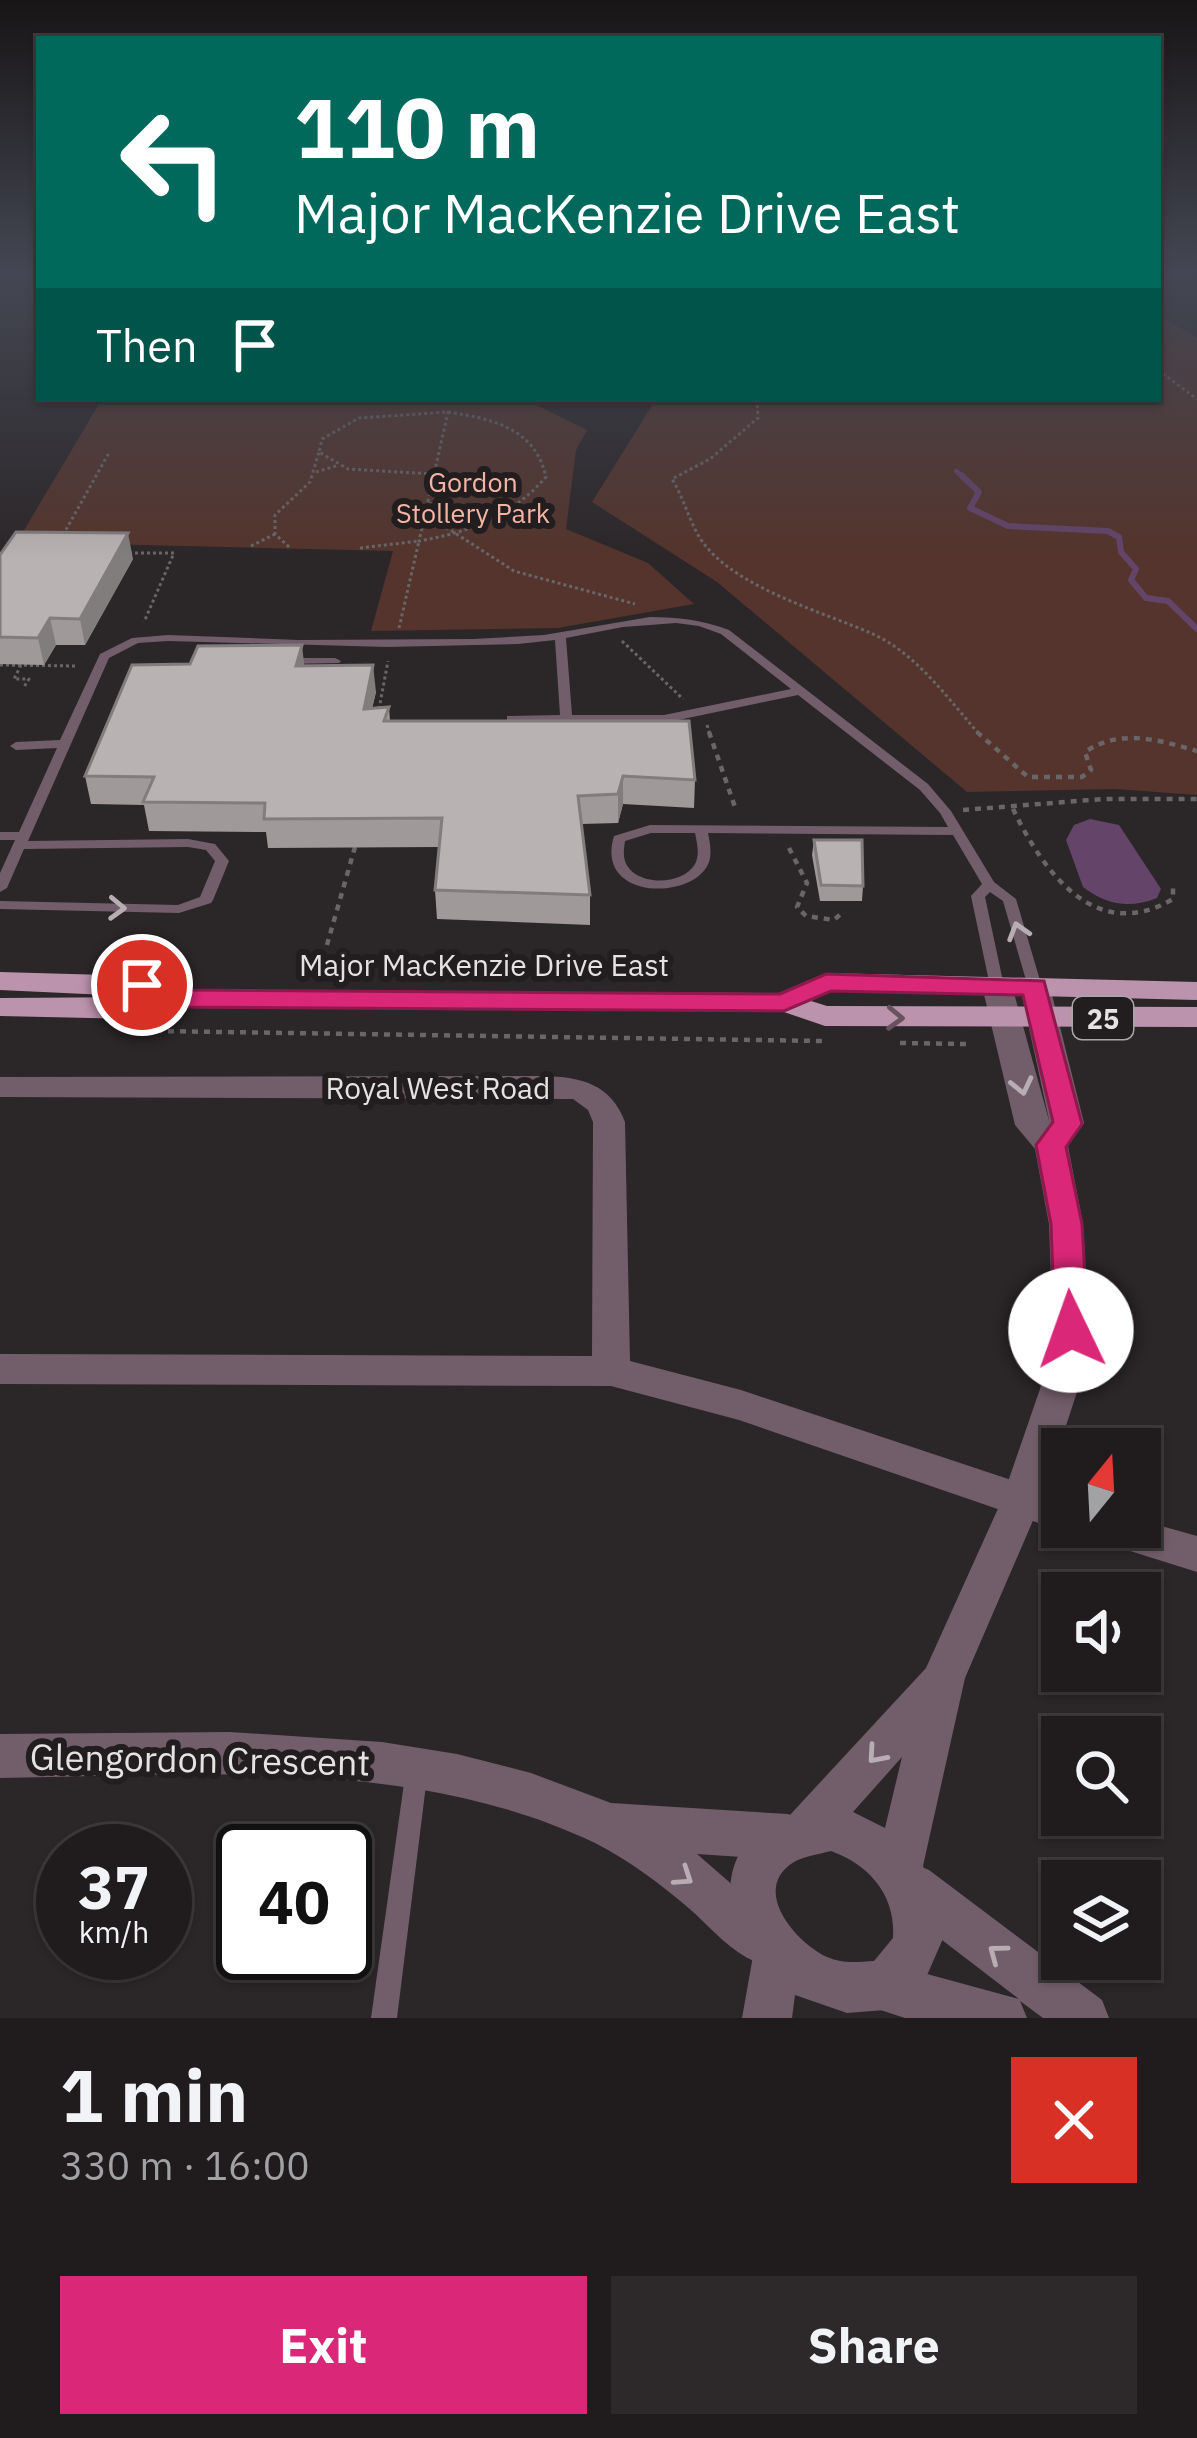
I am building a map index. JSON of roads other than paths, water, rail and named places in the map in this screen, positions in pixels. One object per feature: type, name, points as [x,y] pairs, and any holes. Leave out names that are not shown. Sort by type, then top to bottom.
[{"type":"main road","name":"Major MacKenzie Drive East","points":[[0,981],[142,985],[184,999]]},
{"type":"main road","name":"Major MacKenzie Drive East","points":[[784,1002],[826,982],[997,986],[1039,1003],[1197,1017]]},
{"type":"main road","name":"Major MacKenzie Drive East","points":[[0,1007],[136,1010],[184,999],[784,1002],[825,1016],[1008,1018],[1039,1003],[1197,991]]},
{"type":"street","points":[[863,2000],[903,1968],[915,1942],[918,1915],[905,1876],[944,1678],[1021,1502],[1059,1389],[1071,1330],[1066,1224],[1051,1145],[1031,1126],[997,986]]},
{"type":"street","points":[[1039,1003],[1068,1124],[1051,1145]]},
{"type":"street","name":"Royal West Road","points":[[0,1087],[544,1086],[589,1092],[606,1110],[608,1122],[611,1371]]},
{"type":"street","points":[[0,1369],[611,1371],[741,1405],[1041,1508]]},
{"type":"street","points":[[1161,1543],[1197,1554]]},
{"type":"street","points":[[767,2018],[765,1951],[750,1914],[758,1869],[944,1678]]},
{"type":"street","name":"Glengordon Crescent","points":[[0,1756],[312,1756],[417,1766],[607,1824],[718,1837],[797,1834]]},
{"type":"street","name":"Glengordon Crescent","points":[[607,1824],[715,1898],[765,1951]]},
{"type":"street","points":[[797,1834],[857,1834],[1084,2018]]},
{"type":"street","points":[[765,1951],[799,1986],[827,1996],[1002,2018]]},
{"type":"lane","points":[[0,888],[101,666],[116,646],[136,640],[392,643],[560,638],[673,618],[701,620],[725,632],[924,787],[981,863],[989,885],[1009,899],[1039,1003]]},
{"type":"lane","points":[[560,638],[566,719]]},
{"type":"lane","points":[[208,661],[215,641]]},
{"type":"lane","points":[[330,682],[339,643]]},
{"type":"lane","points":[[271,661],[335,661]]},
{"type":"lane","points":[[511,732],[512,719],[664,719],[799,691]]},
{"type":"lane","points":[[16,746],[64,744]]},
{"type":"lane","points":[[701,830],[705,853],[700,869],[686,880],[636,882],[617,869],[613,857],[619,839],[650,830],[701,830],[957,831]]},
{"type":"lane","points":[[0,836],[24,841],[188,843],[210,847],[222,861],[206,900],[179,909],[0,905]]},
{"type":"lane","points":[[989,885],[978,896],[997,986]]},
{"type":"lane","points":[[384,2018],[417,1766]]},
{"type":"waterway","points":[[956,471],[964,478]]},
{"type":"waterway","points":[[961,475],[979,492],[970,508],[1008,526],[1108,531],[1119,537],[1121,552],[1136,569],[1131,580],[1146,598],[1168,601],[1197,629]]},
{"type":"park label","name":"Gordon Stollery Park","points":[[473,496]]}]
